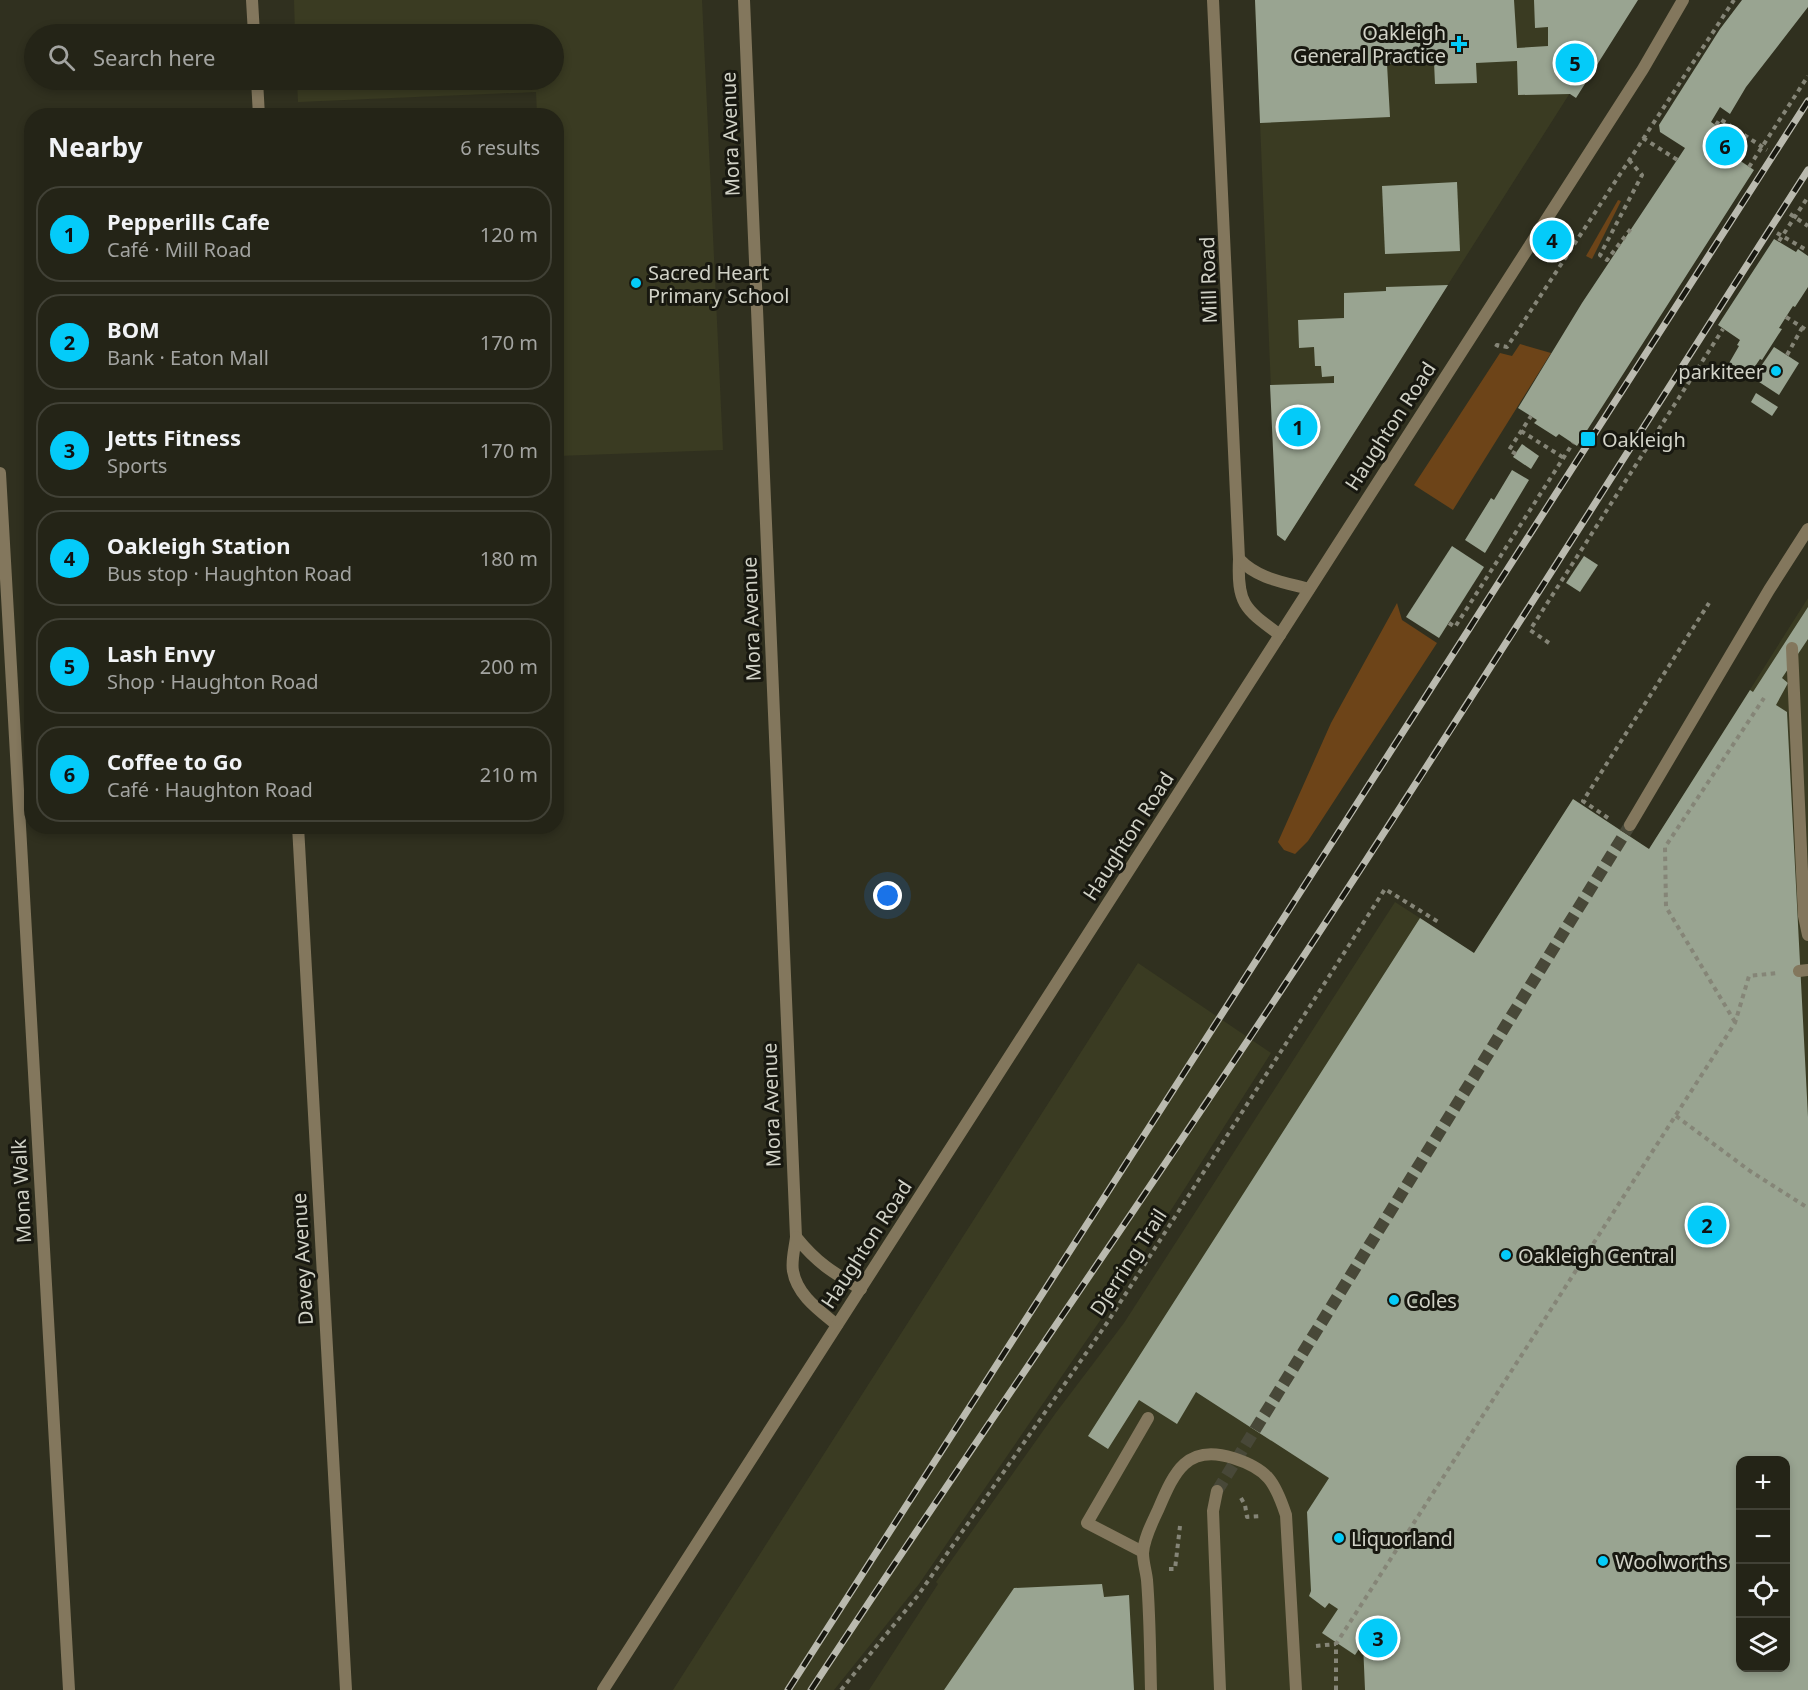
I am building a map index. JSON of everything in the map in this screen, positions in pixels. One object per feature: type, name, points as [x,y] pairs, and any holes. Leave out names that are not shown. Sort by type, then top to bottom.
[{"type":"street","points":[[252,0],[253,24]]},
{"type":"street","name":"Mora Avenue","points":[[744,0],[796,1237],[792,1269],[808,1301],[837,1325]]},
{"type":"street","name":"Mill Road","points":[[1214,0],[1239,559],[1238,582],[1240,595],[1247,608],[1280,635]]},
{"type":"street","name":"Haughton Road","points":[[603,1690],[1643,69],[1683,0]]},
{"type":"street","points":[[257,90],[258,108]]},
{"type":"street","name":"Mona Walk","points":[[0,473],[69,1690]]},
{"type":"street","points":[[1630,825],[1769,590],[1808,529]]},
{"type":"street","points":[[1239,559],[1259,575],[1309,589]]},
{"type":"street","points":[[1792,648],[1804,916],[1808,935]]},
{"type":"street","name":"Davey Avenue","points":[[298,834],[346,1690]]},
{"type":"street","points":[[796,1237],[824,1267],[861,1288]]},
{"type":"street","points":[[1143,1552],[1087,1523],[1148,1418]]},
{"type":"street","points":[[1151,1690],[1147,1579],[1143,1552],[1149,1529],[1172,1477],[1182,1465],[1200,1455],[1221,1454],[1256,1468],[1277,1487],[1286,1515],[1296,1690]]},
{"type":"street","points":[[1218,1491],[1213,1511],[1220,1690]]},
{"type":"path","points":[[1510,343],[1643,138],[1722,22],[1734,0]]},
{"type":"path","points":[[1749,167],[1765,148],[1808,76]]},
{"type":"path","points":[[1716,125],[1720,119],[1765,148]]},
{"type":"path","points":[[1643,138],[1679,161]]},
{"type":"path","points":[[1629,160],[1642,175],[1600,255],[1607,260],[1633,226]]},
{"type":"path","points":[[1779,241],[1808,196]]},
{"type":"path","points":[[1790,214],[1808,226]]},
{"type":"path","points":[[1777,233],[1808,251]]},
{"type":"path","points":[[1786,317],[1808,331]]},
{"type":"path","points":[[1787,355],[1802,328]]},
{"type":"path","points":[[1549,643],[1530,630],[1723,329]]},
{"type":"path","points":[[1516,454],[1509,450],[1531,416]]},
{"type":"path","points":[[1521,431],[1564,458]]},
{"type":"path","points":[[1449,623],[1455,627],[1573,443]]},
{"type":"path","points":[[1585,798],[1710,603]]},
{"type":"path","points":[[1736,1023],[1666,907],[1665,847],[1764,698]]},
{"type":"path","name":"Djerring Trail","points":[[841,1690],[919,1594],[1107,1323],[1385,889],[1440,923]]},
{"type":"path","points":[[1336,1690],[1336,1644],[1736,1023],[1749,976],[1804,970]]},
{"type":"path","points":[[1676,1116],[1750,1171],[1808,1208]]},
{"type":"path","points":[[1240,1495],[1245,1505],[1246,1517],[1286,1515]]},
{"type":"path","points":[[1147,1579],[1161,1570],[1174,1569],[1180,1523]]},
{"type":"path","points":[[1310,1646],[1336,1644]]},
{"type":"shaded area","name":"Sacred Heart Primary School","points":[[294,0],[702,0],[723,450],[564,456],[564,108],[537,108],[536,92],[298,102],[297,90],[564,90],[564,24],[295,24]]},
{"type":"shaded area","points":[[1255,0],[1629,0],[1285,541],[1277,535]]},
{"type":"shaded area","points":[[1618,200],[1621,201],[1592,259],[1586,256]]},
{"type":"shaded area","points":[[1520,344],[1551,353],[1453,510],[1414,485],[1500,353],[1512,356]]},
{"type":"shaded area","name":"Oakleigh Central","points":[[1808,598],[1808,1690],[869,1690],[938,1584],[936,1582],[1055,1414],[1124,1323],[1395,902],[1474,953],[1573,799],[1649,849]]},
{"type":"shaded area","points":[[1397,603],[1402,620],[1437,643],[1308,841],[1295,854],[1284,850],[1278,842],[1331,723]]},
{"type":"shaded area","points":[[1138,963],[1271,1053],[1108,1309],[919,1584],[834,1690],[673,1690]]},
{"type":"building","points":[[1255,0],[1514,0],[1517,48],[1548,46],[1548,27],[1535,28],[1534,0],[1638,0],[1576,98],[1570,94],[1518,95],[1517,61],[1476,63],[1477,83],[1435,84],[1434,62],[1387,64],[1390,117],[1260,123]]},
{"type":"building","points":[[1742,0],[1808,0],[1808,7],[1746,87],[1730,114],[1720,107],[1711,122],[1720,128],[1712,142],[1754,170],[1577,446],[1559,434],[1556,437],[1534,423],[1537,420],[1518,408],[1582,303],[1685,148],[1660,132],[1659,125],[1720,29]]},
{"type":"building","points":[[1457,182],[1460,251],[1385,254],[1382,186]]},
{"type":"building","points":[[1774,239],[1808,256],[1808,287],[1779,328],[1782,329],[1762,360],[1760,359],[1747,378],[1728,365],[1740,340],[1718,325]]},
{"type":"building","points":[[1448,285],[1285,541],[1277,535],[1270,385],[1334,383],[1334,376],[1322,377],[1321,366],[1315,366],[1314,347],[1299,348],[1298,320],[1344,318],[1344,293],[1386,291],[1386,287]]},
{"type":"building","name":"parkiteer","points":[[1774,347],[1799,363],[1779,395],[1753,378]]},
{"type":"building","points":[[1756,393],[1778,407],[1772,416],[1751,402]]},
{"type":"building","points":[[1522,444],[1539,456],[1531,469],[1513,457]]},
{"type":"building","points":[[1512,470],[1529,480],[1485,553],[1465,540],[1491,498],[1494,500]]},
{"type":"building","points":[[1452,546],[1484,567],[1439,638],[1406,617]]},
{"type":"building","points":[[1584,556],[1598,565],[1580,592],[1566,583]]},
{"type":"building","name":"Oakleigh Central","points":[[1808,607],[1808,639],[1782,678],[1788,683],[1776,705],[1787,712],[1808,1117],[1808,1690],[1365,1690],[1363,1643],[1355,1655],[1322,1633],[1338,1609],[1329,1603],[1325,1608],[1309,1596],[1311,1591],[1307,1512],[1329,1478],[1196,1392],[1177,1424],[1139,1400],[1108,1449],[1088,1436],[1420,918],[1474,953],[1573,799],[1649,849],[1750,690],[1753,692]]},
{"type":"building","points":[[1102,1584],[1104,1597],[1129,1595],[1134,1690],[944,1690],[1014,1588]]},
{"type":"tunnel","points":[[1217,1491],[1630,825]]},
{"type":"railway","points":[[788,1690],[1808,101]]},
{"type":"railway","points":[[811,1690],[1305,954],[1808,170]]},
{"type":"place","name":"Oakleigh General Practice","points":[[1459,44]]},
{"type":"place","name":"Lash Envy","points":[[1575,63]]},
{"type":"place","name":"Coffee to Go","points":[[1725,146]]},
{"type":"place","name":"Oakleigh Station","points":[[1552,240]]},
{"type":"place","name":"Sacred Heart Primary School","points":[[636,283]]},
{"type":"place","name":"parkiteer","points":[[1776,371]]},
{"type":"place","name":"Pepperills Cafe","points":[[1298,427]]},
{"type":"place","name":"Oakleigh","points":[[1588,439]]},
{"type":"place","name":"BOM","points":[[1707,1225]]},
{"type":"place","name":"Oakleigh Central","points":[[1506,1255]]},
{"type":"place","name":"Coles","points":[[1394,1300]]},
{"type":"place","name":"Liquorland","points":[[1339,1538]]},
{"type":"place","name":"Woolworths","points":[[1603,1561]]},
{"type":"place","name":"Jetts Fitness","points":[[1378,1638]]}]
